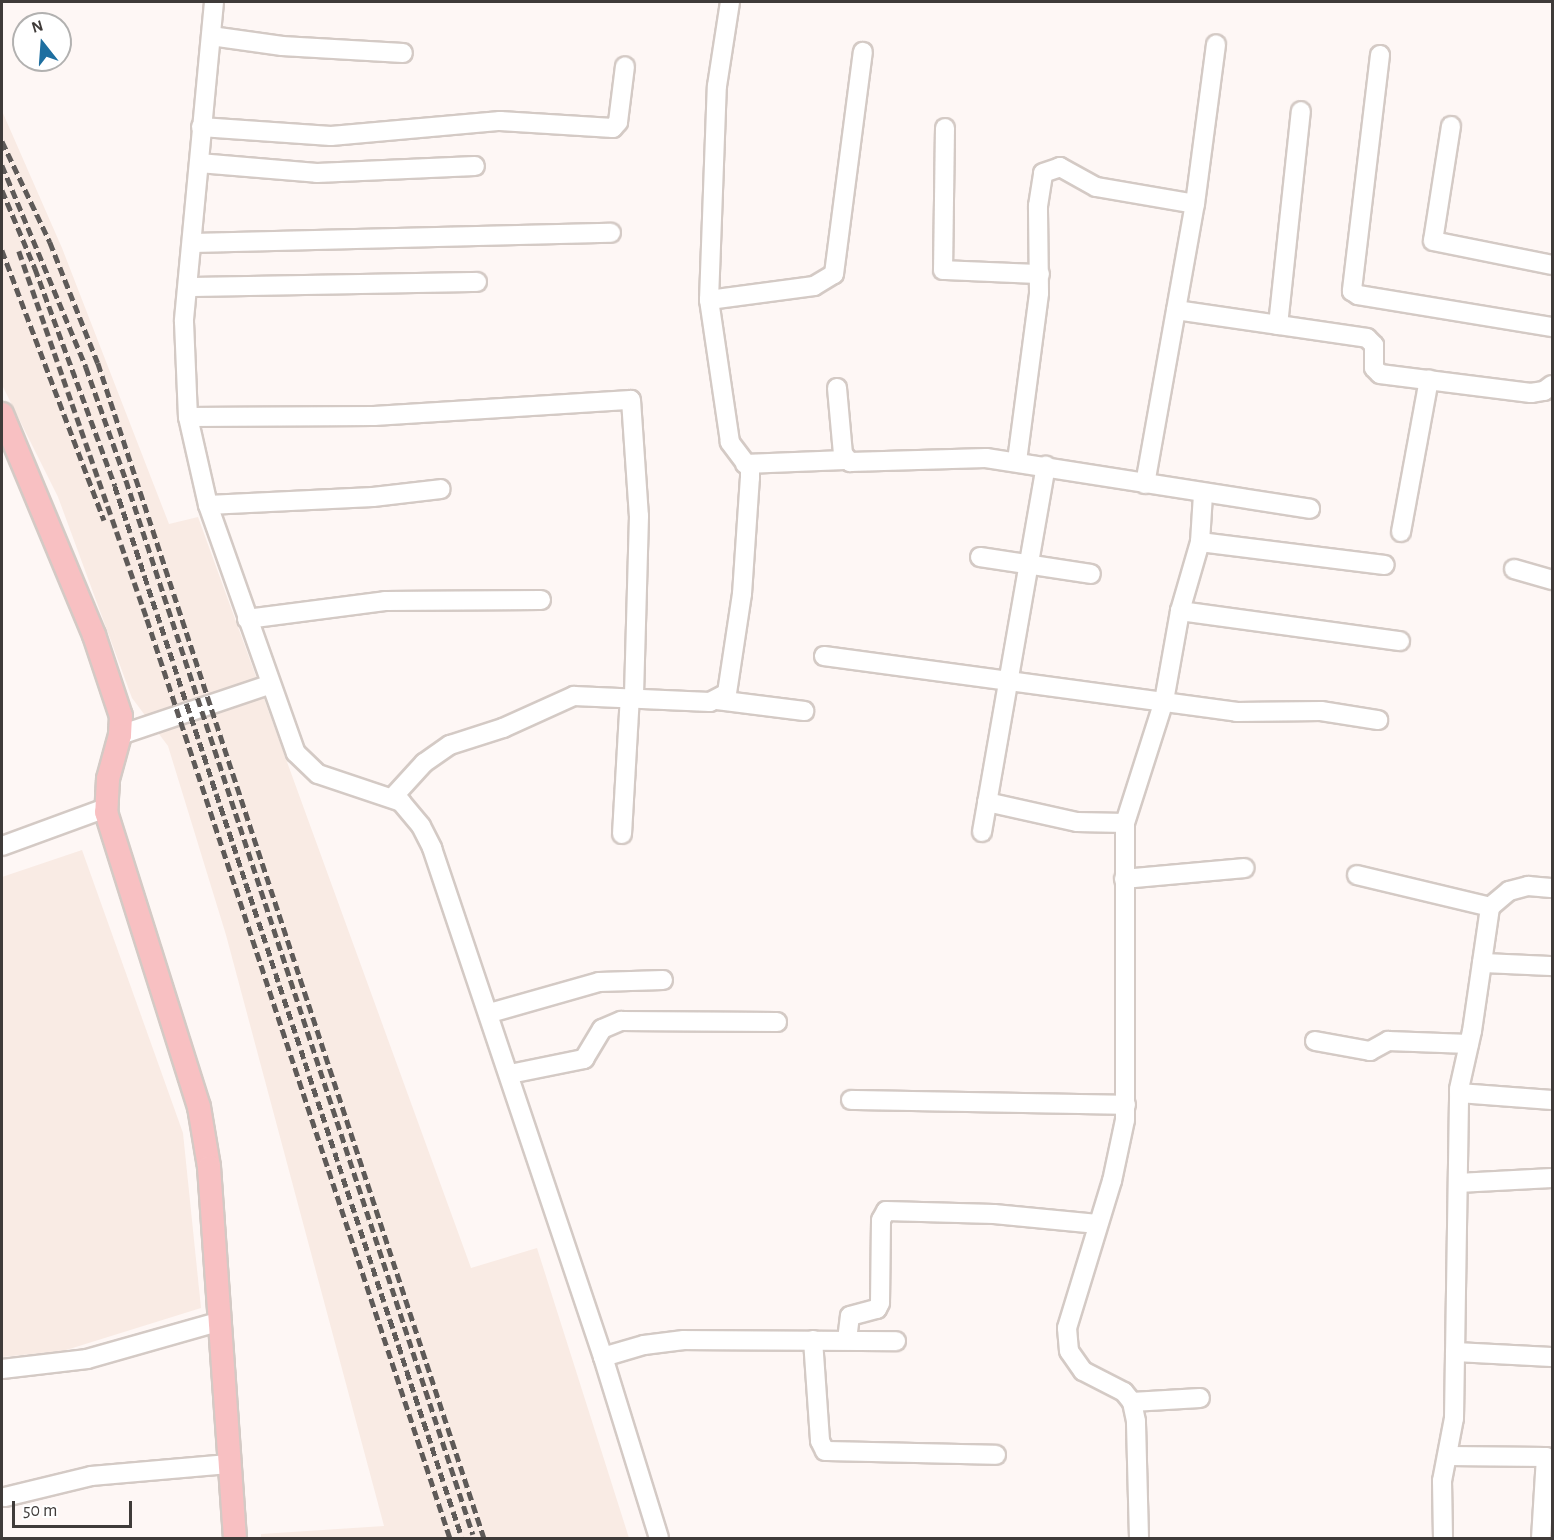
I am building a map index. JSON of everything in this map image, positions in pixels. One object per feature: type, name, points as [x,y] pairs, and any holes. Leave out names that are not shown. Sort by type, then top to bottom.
[{"type":"main road","points":[[2,414],[94,635],[118,706],[120,735],[108,779],[106,808],[199,1107],[209,1167],[235,1539]]},
{"type":"street","points":[[214,2],[184,322],[188,417],[208,505],[288,740],[304,764],[318,774],[393,796],[412,814],[432,848],[490,1013],[603,1357],[659,1539]]},
{"type":"street","points":[[717,700],[727,693],[742,594],[750,478],[745,464],[730,442],[709,300],[717,86],[730,2]]},
{"type":"street","points":[[211,36],[282,46],[403,53]]},
{"type":"street","points":[[1145,484],[1194,204],[1216,44]]},
{"type":"street","points":[[709,300],[814,286],[834,274],[864,52]]},
{"type":"street","points":[[1380,55],[1352,291],[1358,295],[1545,323],[1552,327]]},
{"type":"street","points":[[201,127],[331,136],[500,121],[613,128],[618,122],[625,66]]},
{"type":"street","points":[[1278,325],[1301,111]]},
{"type":"street","points":[[1451,126],[1433,241],[1552,265]]},
{"type":"street","points":[[945,128],[943,270],[1040,274]]},
{"type":"street","points":[[199,163],[317,173],[475,166]]},
{"type":"street","points":[[1017,461],[1040,274],[1038,206],[1046,169],[1060,168],[1096,187],[1194,204]]},
{"type":"street","points":[[192,243],[611,233]]},
{"type":"street","points":[[188,287],[477,282]]},
{"type":"street","points":[[1176,310],[1367,338],[1374,345],[1377,373],[1531,393],[1544,391],[1552,385]]},
{"type":"street","points":[[1401,532],[1429,380]]},
{"type":"street","points":[[837,388],[845,460]]},
{"type":"street","points":[[188,417],[374,416],[631,400],[639,516],[632,697],[622,834]]},
{"type":"street","points":[[745,464],[959,456],[1017,461],[1203,494],[1310,509]]},
{"type":"street","points":[[982,832],[1046,466]]},
{"type":"street","points":[[208,505],[373,497],[441,489]]},
{"type":"street","points":[[1139,1539],[1136,1422],[1132,1402],[1124,1392],[1083,1371],[1066,1340],[1072,1304],[1112,1181],[1126,1105],[1125,823],[1164,700],[1180,611],[1200,542],[1203,494]]},
{"type":"street","points":[[1200,542],[1385,565]]},
{"type":"street","points":[[980,557],[1028,562],[1091,574]]},
{"type":"street","points":[[1514,569],[1552,580]]},
{"type":"street","points":[[247,619],[385,601],[541,600]]},
{"type":"street","points":[[1180,611],[1400,641]]},
{"type":"street","points":[[824,656],[1009,682],[1164,700],[1237,712],[1321,711],[1378,720]]},
{"type":"street","points":[[120,735],[269,685]]},
{"type":"street","points":[[393,796],[424,764],[450,745],[503,728],[580,694],[717,700],[804,711]]},
{"type":"street","points":[[987,802],[1077,822],[1125,823]]},
{"type":"street","points":[[2,846],[106,808]]},
{"type":"street","points":[[1124,879],[1245,868]]},
{"type":"street","points":[[1357,874],[1490,907]]},
{"type":"street","points":[[1443,1539],[1442,1481],[1449,1456],[1454,1418],[1459,1093],[1469,1044],[1490,907],[1509,891],[1528,886],[1551,888]]},
{"type":"street","points":[[1482,963],[1552,966]]},
{"type":"street","points":[[490,1013],[599,982],[663,980]]},
{"type":"street","points":[[510,1074],[584,1059],[603,1029],[621,1021],[777,1022]]},
{"type":"street","points":[[1315,1041],[1370,1051],[1388,1041],[1469,1044]]},
{"type":"street","points":[[1459,1093],[1552,1100]]},
{"type":"street","points":[[851,1100],[1126,1105]]},
{"type":"street","points":[[1458,1183],[1552,1178]]},
{"type":"street","points":[[847,1340],[850,1316],[877,1309],[880,1303],[881,1220],[886,1211],[994,1214],[1098,1224]]},
{"type":"street","points":[[2,1369],[87,1359],[221,1321]]},
{"type":"street","points":[[603,1357],[644,1345],[684,1340],[896,1341]]},
{"type":"street","points":[[813,1340],[820,1441],[825,1451],[996,1455]]},
{"type":"street","points":[[1455,1352],[1552,1357]]},
{"type":"street","points":[[1132,1402],[1200,1398]]},
{"type":"street","points":[[1449,1456],[1546,1456],[1540,1539]]},
{"type":"street","points":[[5,1497],[91,1476],[228,1464]]},
{"type":"shaded area","points":[[2,111],[62,248],[169,524],[198,517],[471,1268],[537,1248],[629,1538],[261,1538],[261,1534],[384,1526],[226,935],[168,746],[132,698],[58,497],[2,385]]},
{"type":"shaded area","points":[[82,850],[183,1133],[201,1308],[63,1351],[2,1357],[2,877]]},
{"type":"railway","points":[[2,141],[50,242],[98,363],[484,1538]]},
{"type":"railway","points":[[2,165],[86,367],[126,480],[473,1534]]},
{"type":"railway","points":[[2,190],[35,268],[115,486],[462,1538]]},
{"type":"railway","points":[[2,250],[104,520]]},
{"type":"railway","points":[[19,251],[147,619],[450,1538]]}]
